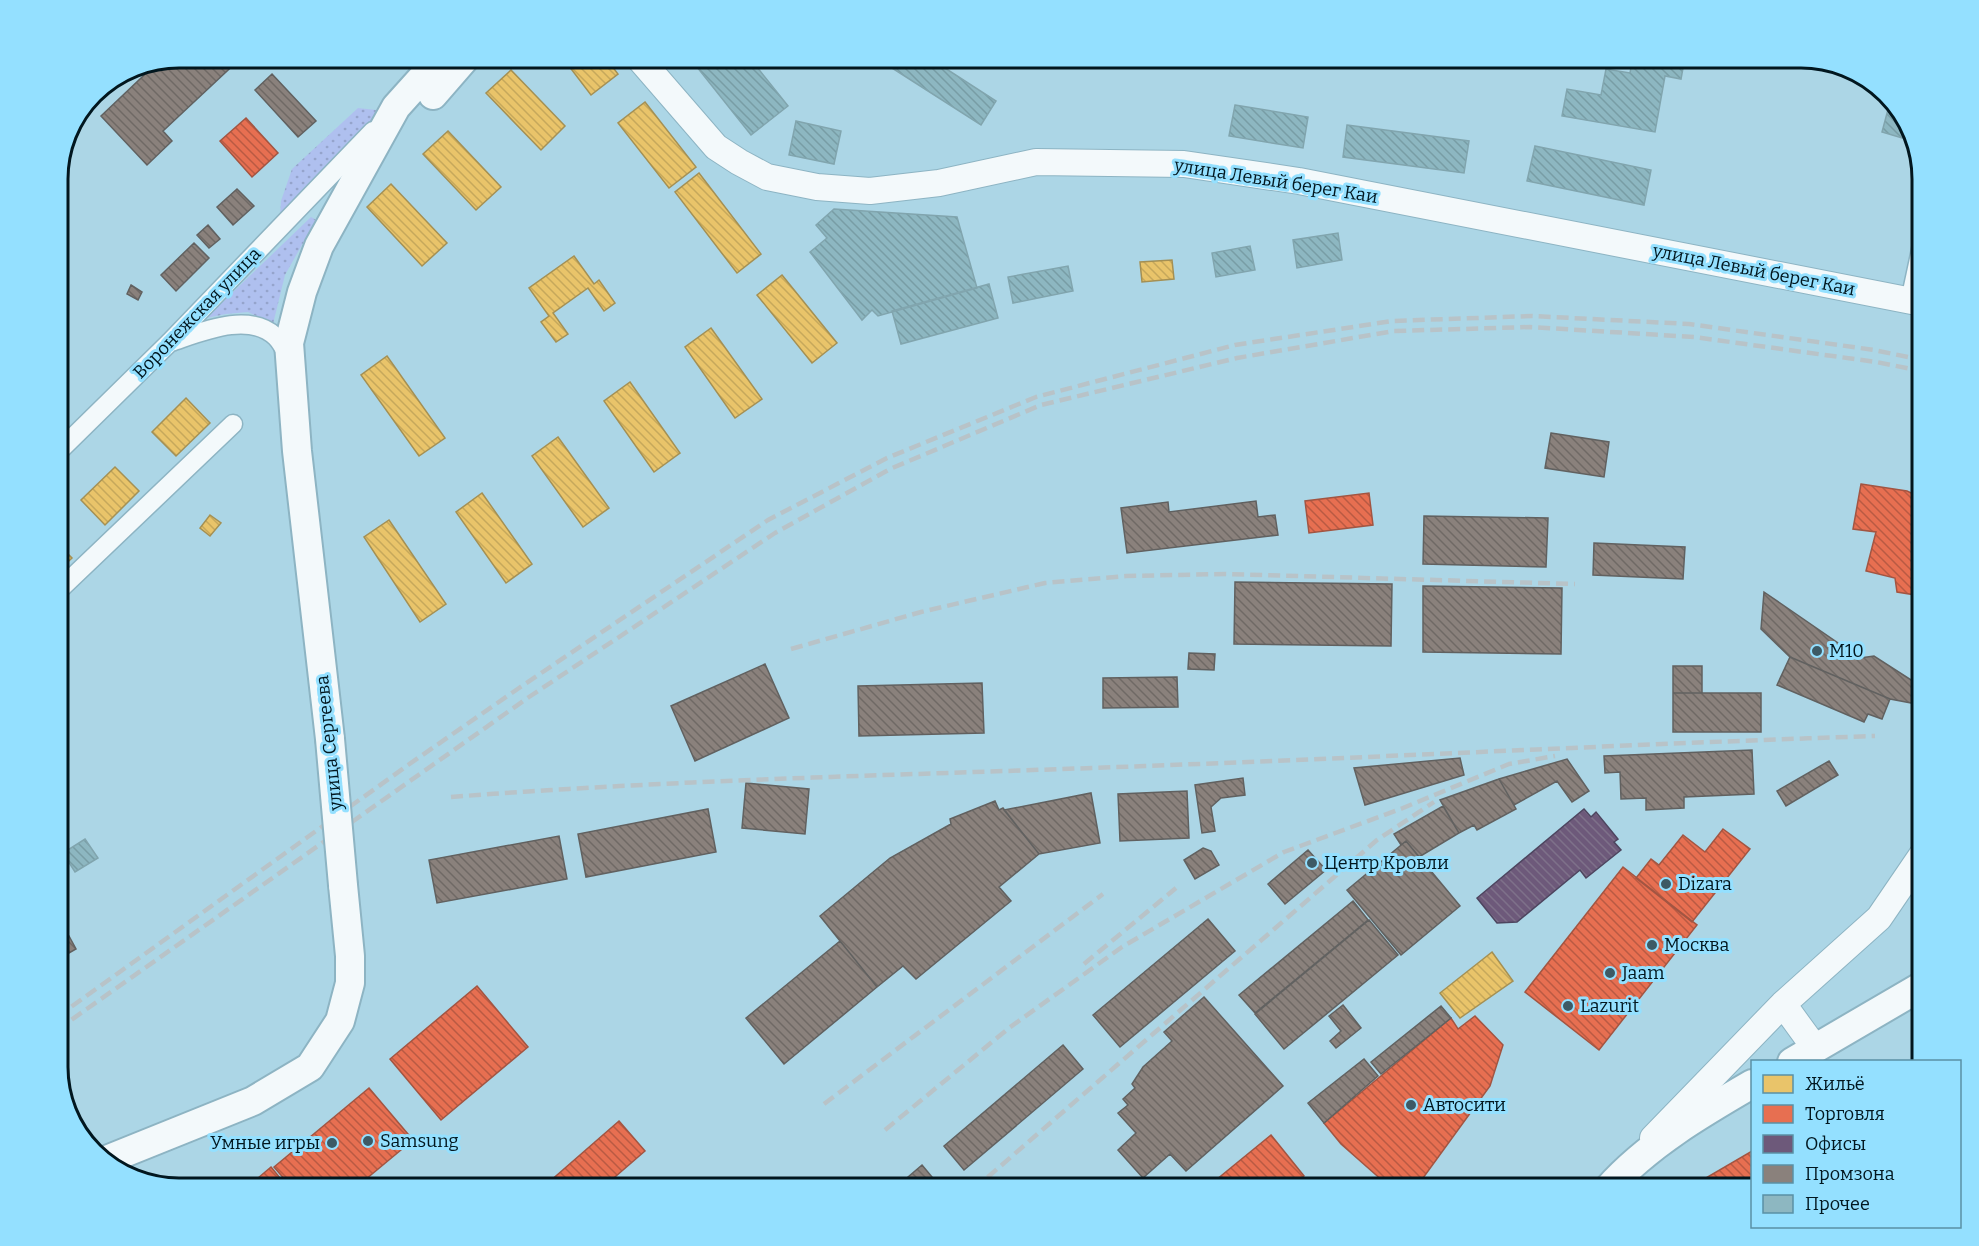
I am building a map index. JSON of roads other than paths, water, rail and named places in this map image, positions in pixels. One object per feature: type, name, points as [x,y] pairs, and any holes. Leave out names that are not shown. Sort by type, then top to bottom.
[{"type":"main road","points":[[348,195],[396,107],[431,68]]},
{"type":"main road","points":[[348,195],[457,68]]},
{"type":"main road","name":"улица Сергеева","points":[[113,1157],[253,1101],[310,1067],[340,1021],[350,983],[350,956],[330,739],[297,451],[289,357],[289,343],[302,292],[319,246],[348,195]]},
{"type":"main road","points":[[1804,1055],[1912,992]]},
{"type":"main road","points":[[1618,1178],[1658,1144],[1751,1085]]},
{"type":"street","name":"улица Левый берег Каи","points":[[648,68],[716,147],[767,177],[817,188],[870,191],[939,183],[1036,162],[1184,164],[1299,181],[1911,301]]},
{"type":"street","points":[[296,212],[396,107]]},
{"type":"street","name":"Воронежская улица","points":[[68,442],[170,342],[296,212],[348,195]]},
{"type":"street","points":[[170,342],[226,325],[259,326],[276,337],[289,357]]},
{"type":"street","points":[[68,582],[233,424]]},
{"type":"street","points":[[1627,1168],[1656,1134],[1783,1004],[1879,918],[1912,870]]},
{"type":"street","points":[[1783,1004],[1804,1055]]},
{"type":"railway","points":[[68,1009],[408,765],[768,520],[887,458],[1036,397],[1235,345],[1392,321],[1532,316],[1689,324],[1874,350],[1911,358]]},
{"type":"railway","points":[[68,1022],[529,697],[775,533],[890,469],[1041,405],[1237,358],[1394,331],[1530,327],[1694,337],[1911,369]]},
{"type":"railway","points":[[791,649],[921,612],[1045,583],[1126,576],[1226,574],[1575,584]]},
{"type":"railway","points":[[451,797],[711,782],[1875,736]]},
{"type":"railway","points":[[885,1130],[1009,1028],[1122,947],[1284,852],[1403,808],[1509,764],[1555,756]]},
{"type":"railway","points":[[987,1178],[1377,840],[1434,802]]},
{"type":"railway","points":[[1084,964],[1176,888]]},
{"type":"railway","points":[[824,1104],[1103,894]]},
{"type":"place","name":"M10","points":[[1817,651]]},
{"type":"place","name":"Центр Кровли","points":[[1312,863]]},
{"type":"place","name":"Dizara","points":[[1666,884]]},
{"type":"place","name":"Москва","points":[[1652,945]]},
{"type":"place","name":"Jaam","points":[[1610,973]]},
{"type":"place","name":"Lazurit","points":[[1568,1006]]},
{"type":"place","name":"Автосити","points":[[1411,1105]]},
{"type":"place","name":"Samsung","points":[[368,1141]]},
{"type":"place","name":"Умные игры","points":[[332,1143]]}]
